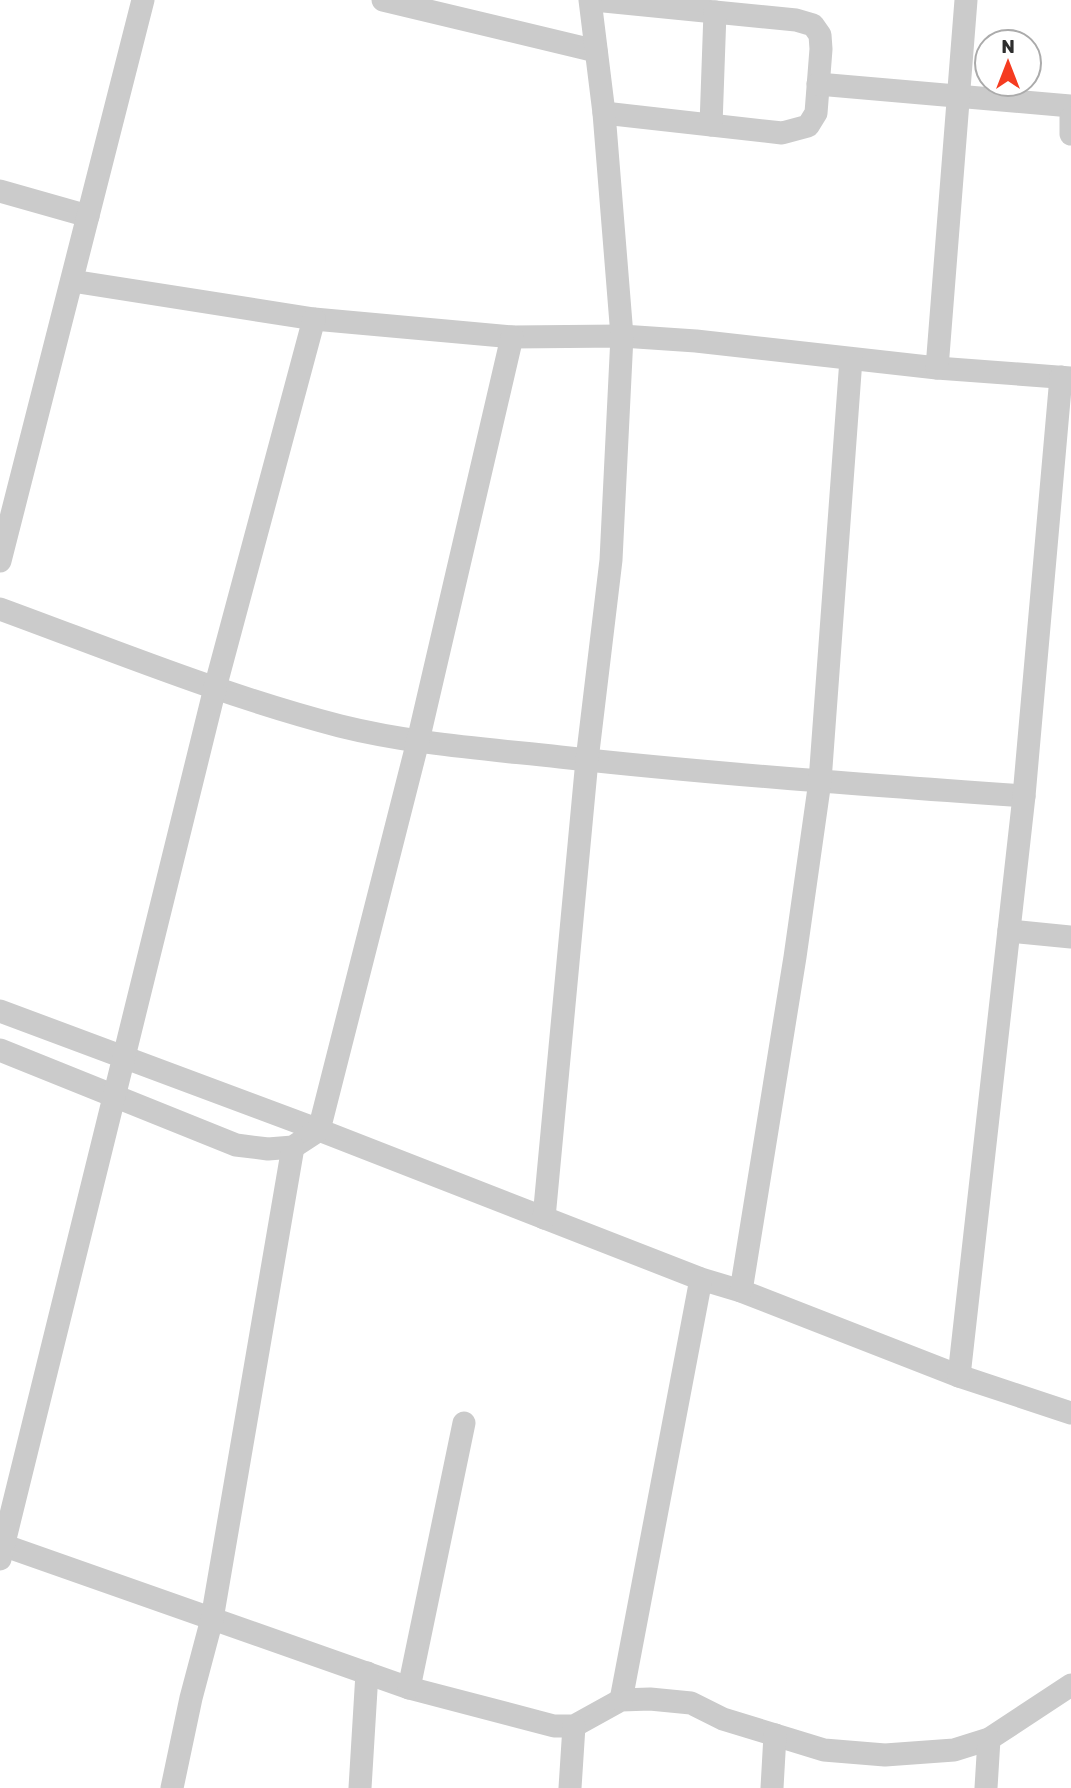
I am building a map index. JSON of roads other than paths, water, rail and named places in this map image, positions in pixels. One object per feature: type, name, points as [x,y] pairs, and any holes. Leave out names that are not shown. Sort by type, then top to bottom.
[{"type":"street","points":[[0,561],[144,0]]},
{"type":"street","points":[[383,0],[596,51]]},
{"type":"street","points":[[544,1218],[587,760],[611,560],[622,336],[592,0],[796,20],[813,26],[820,35],[816,113],[808,126],[782,133],[604,113]]},
{"type":"street","points":[[937,368],[966,0]]},
{"type":"street","points":[[711,125],[716,12]]},
{"type":"street","points":[[818,84],[1071,106]]},
{"type":"street","points":[[1071,118],[1071,134]]},
{"type":"street","points":[[0,191],[88,216]]},
{"type":"street","points":[[72,281],[314,318],[512,337],[622,336],[696,341],[937,368],[1066,377],[1024,796],[959,1376]]},
{"type":"street","points":[[314,318],[215,688],[1,1549],[409,1688],[554,1726],[574,1726],[621,1700],[650,1699],[691,1703],[723,1719],[824,1750],[885,1755],[954,1750],[989,1739],[1071,1685]]},
{"type":"street","points":[[0,1051],[236,1145],[268,1149],[293,1147],[319,1130],[418,741],[512,337]]},
{"type":"street","points":[[741,1291],[795,957],[820,781],[851,359]]},
{"type":"street","points":[[0,609],[215,688],[341,726],[418,741],[587,760],[1024,796]]},
{"type":"street","points":[[1009,931],[1071,937]]},
{"type":"street","points":[[0,1011],[319,1130],[959,1376],[1071,1413]]},
{"type":"street","points":[[172,1788],[191,1698],[212,1619],[293,1147]]},
{"type":"street","points":[[621,1700],[701,1279]]},
{"type":"street","points":[[409,1688],[464,1423]]},
{"type":"street","points":[[360,1788],[367,1673]]},
{"type":"street","points":[[570,1788],[574,1726]]},
{"type":"street","points":[[772,1788],[775,1735]]},
{"type":"street","points":[[986,1788],[989,1739]]}]
